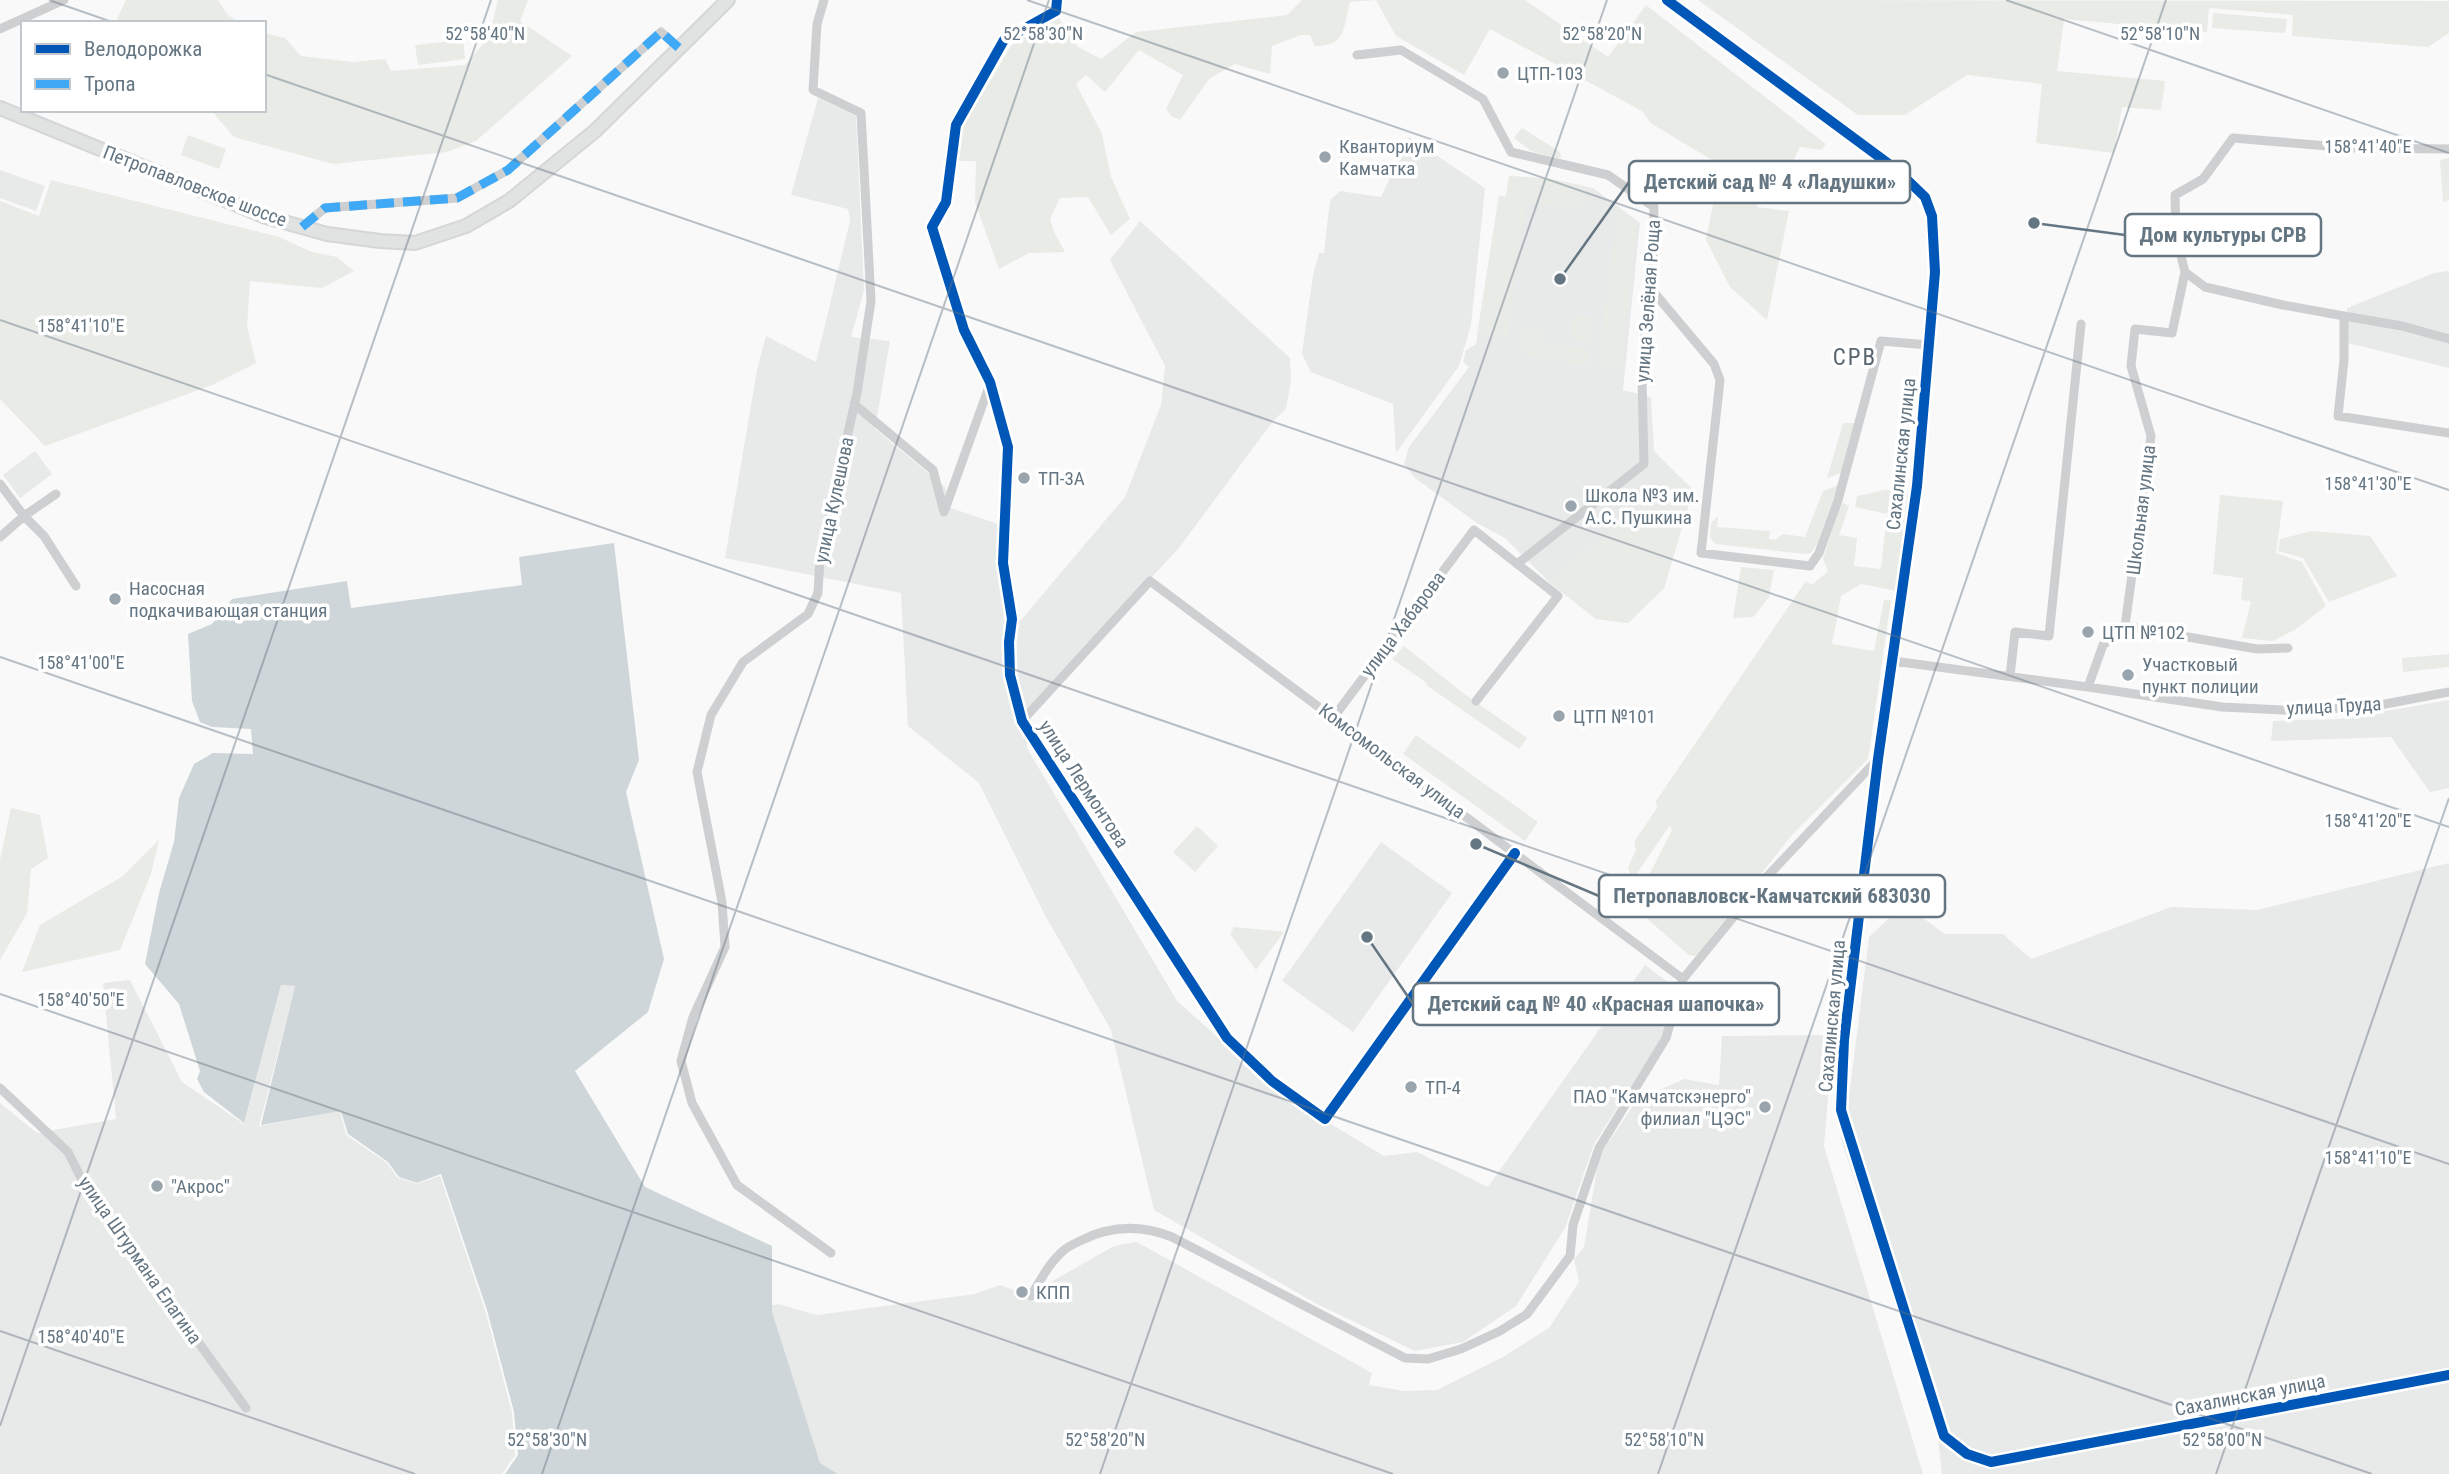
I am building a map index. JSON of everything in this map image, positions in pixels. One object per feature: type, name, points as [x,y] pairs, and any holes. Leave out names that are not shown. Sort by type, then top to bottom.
[{"type":"main road","name":"Петропавловское шоссе","points":[[0,108],[266,217],[327,234],[415,243],[466,226],[509,201],[595,131],[728,0]]},
{"type":"street","points":[[0,29],[64,0]]},
{"type":"street","name":"улица Кулешова","points":[[824,0],[817,23],[813,90],[861,113],[871,301],[854,404],[820,558],[818,593],[808,614],[743,662],[711,715],[697,772],[722,902],[725,947],[693,1017],[681,1061],[692,1103],[737,1185],[831,1253]]},
{"type":"street","name":"улица Лермонтова","points":[[1057,0],[1056,11],[1004,40],[956,125],[946,202],[932,227],[964,330],[990,382],[1008,447],[1003,563],[1012,619],[1009,642],[1010,675],[1022,720],[1227,1038],[1272,1081],[1325,1119],[1515,853]]},
{"type":"street","name":"Сахалинская улица","points":[[1667,0],[1897,170],[1925,197],[1932,216],[1935,272],[1917,486],[1878,759],[1844,1040],[1841,1110],[1944,1436],[1967,1454],[1991,1462],[2449,1375]]},
{"type":"street","points":[[302,227],[325,208],[457,198],[508,170],[661,32],[680,48]]},
{"type":"street","name":"улица Зелёная Роща","points":[[1357,54],[1401,50],[1483,99],[1511,152],[1608,174],[1654,207],[1652,290],[1646,317],[1642,378],[1644,464],[1517,564]]},
{"type":"street","name":"Школьная улица","points":[[2125,625],[2151,436],[2131,366],[2135,329],[2172,333],[2185,272],[2176,236],[2175,195],[2203,179],[2233,138],[2353,148],[2449,149]]},
{"type":"street","points":[[2185,272],[2205,287],[2283,305],[2402,326],[2449,339]]},
{"type":"street","points":[[1652,290],[1714,365],[1720,380],[1701,553],[1810,566],[1819,553],[1838,500],[1881,341],[1930,345]]},
{"type":"street","points":[[2344,316],[2344,360],[2338,416],[2449,433]]},
{"type":"street","points":[[2010,676],[2015,632],[2049,636],[2081,324]]},
{"type":"street","points":[[854,404],[933,470],[944,512],[990,382]]},
{"type":"street","points":[[0,484],[24,516],[44,536],[76,586]]},
{"type":"street","points":[[0,537],[56,494]]},
{"type":"street","name":"улица Хабарова","points":[[1333,718],[1474,530],[1517,564]]},
{"type":"street","points":[[1476,701],[1558,596],[1517,564]]},
{"type":"street","name":"Комсомольская улица","points":[[1022,720],[1150,581],[1683,979]]},
{"type":"street","points":[[2088,687],[2103,645],[2125,625],[2257,649],[2288,648]]},
{"type":"street","name":"улица Труда","points":[[1893,662],[2010,676],[2222,708],[2302,711],[2380,705],[2449,692]]},
{"type":"street","points":[[1031,1296],[1064,1249],[1090,1236],[1121,1227],[1153,1230],[1172,1237],[1405,1358],[1428,1359],[1461,1349],[1500,1331],[1527,1314],[1570,1256],[1573,1225],[1599,1147],[1667,1038],[1683,979],[1762,882],[1878,759]]},
{"type":"street","name":"улица Штурмана Елагина","points":[[0,1088],[68,1152],[85,1186],[246,1408]]},
{"type":"shaded area","points":[[126,0],[218,0],[227,14],[237,21],[116,21]]},
{"type":"shaded area","points":[[498,0],[528,0],[520,21],[572,56],[476,141],[447,152],[333,164],[234,137],[213,112],[266,112],[266,33],[285,38],[301,56],[352,62],[385,59],[391,71],[465,65],[489,37]]},
{"type":"shaded area","points":[[1302,0],[1376,0],[1350,2],[1342,33],[1333,43],[1315,46],[1310,35],[1301,35],[1272,46],[1270,74],[1235,64],[1209,79],[1180,120],[1171,116],[1166,109],[1183,75],[1139,50],[1105,92],[1086,75],[1076,84],[1102,134],[1111,177],[1130,219],[1111,235],[1088,197],[1060,198],[1050,219],[1065,252],[1029,253],[999,269],[975,202],[976,161],[959,161],[963,127],[1012,44],[1059,18],[1078,47],[1101,59],[1136,32],[1287,15]]},
{"type":"shaded area","points":[[1376,0],[1525,0],[1608,57],[1646,5],[1826,144],[1821,150],[1800,147],[1788,172],[1722,166],[1652,124],[1642,111],[1490,29],[1464,75],[1396,36]]},
{"type":"shaded area","points":[[1698,0],[2449,1],[2449,33],[2428,47],[2292,36],[2293,15],[2209,8],[2207,32],[2064,19],[2057,71],[2165,81],[2161,110],[2122,107],[2114,153],[2036,143],[2042,84],[1967,75],[1905,115],[1858,115]]},
{"type":"shaded area","points":[[2213,13],[2287,19],[2285,33],[2212,28]]},
{"type":"shaded area","points":[[463,40],[465,59],[418,65],[415,45]]},
{"type":"shaded area","points":[[818,98],[856,116],[864,290],[851,337],[890,341],[875,429],[945,487],[951,508],[1001,525],[1010,622],[1021,620],[1125,497],[1161,405],[1165,366],[1110,260],[1140,221],[1290,358],[1291,380],[1286,409],[1273,421],[1179,548],[1028,709],[1027,748],[1177,1001],[1284,1096],[1384,1156],[1417,1152],[1488,1187],[1645,965],[1677,989],[1664,1035],[1594,1144],[1565,1228],[1516,1306],[1463,1342],[1415,1351],[1317,1304],[1154,1210],[1111,1030],[1045,915],[979,783],[908,726],[901,593],[725,558],[757,370],[766,336],[816,362],[850,221],[848,209],[791,195]]},
{"type":"shaded area","points":[[1522,128],[1560,152],[1561,157],[1531,151],[1514,138]]},
{"type":"shaded area","points":[[188,135],[226,149],[219,169],[181,155]]},
{"type":"shaded area","points":[[1409,137],[1485,188],[1471,325],[1459,366],[1396,453],[1393,404],[1311,372],[1302,354],[1313,275],[1319,253],[1324,253],[1330,200],[1340,191],[1381,197]]},
{"type":"shaded area","points":[[2449,158],[2449,200],[2443,202],[2440,160]]},
{"type":"shaded area","points":[[0,170],[45,186],[36,211],[0,198]]},
{"type":"shaded area","name":"Школа №3 им. А.С. Пушкина","points":[[1509,176],[1551,179],[1593,188],[1640,223],[1623,390],[1651,397],[1654,451],[1693,490],[1664,588],[1628,623],[1596,619],[1549,582],[1505,538],[1477,523],[1415,478],[1404,464],[1409,447],[1469,367],[1463,362],[1466,350],[1476,344],[1499,196],[1506,197]]},
{"type":"shaded area","points":[[1509,176],[1551,179],[1587,187],[1584,210],[1526,202],[1507,339],[1477,335],[1499,196],[1506,197]]},
{"type":"shaded area","points":[[1718,179],[1759,185],[1757,207],[1789,211],[1767,320],[1730,287],[1706,240]]},
{"type":"shaded area","points":[[51,180],[279,237],[312,252],[337,257],[354,271],[322,288],[250,281],[247,326],[256,363],[212,385],[45,446],[0,399],[0,201],[39,216]]},
{"type":"shaded area","points":[[1618,210],[1637,224],[1621,368],[1597,365]]},
{"type":"shaded area","points":[[2449,271],[2449,368],[2348,343],[2347,308],[2434,273]]},
{"type":"shaded area","points":[[1574,315],[1594,318],[1591,342],[1570,339]]},
{"type":"shaded area","points":[[1527,326],[1546,327],[1544,343],[1590,350],[1588,365],[1549,361],[1530,354],[1518,342]]},
{"type":"shaded area","points":[[1843,423],[1855,423],[1841,473],[1827,478]]},
{"type":"shaded area","points":[[35,451],[52,474],[20,498],[3,475]]},
{"type":"shaded area","points":[[1678,475],[1693,490],[1664,588],[1628,623],[1596,619],[1549,582]]},
{"type":"shaded area","points":[[1838,485],[1817,545],[1811,553],[1716,544],[1710,538],[1711,523],[1718,516],[1717,527],[1770,531],[1769,539],[1775,540],[1783,534],[1805,537],[1823,491]]},
{"type":"shaded area","points":[[1885,490],[1908,492],[1897,591],[1861,584],[1841,596],[1832,644],[1874,651],[1884,600],[1891,600],[1868,759],[1791,836],[1696,956],[1689,955],[1638,911],[1646,881],[1672,830],[1670,825],[1613,908],[1600,898],[1619,873],[1624,878],[1630,873],[1628,867],[1636,850],[1634,842],[1657,808],[1656,801],[1806,581],[1812,585],[1828,571],[1823,559],[1840,504],[1849,506],[1839,535],[1857,538],[1854,566],[1881,569],[1887,514],[1855,507],[1857,496]]},
{"type":"shaded area","points":[[2220,495],[2283,501],[2276,553],[2302,562],[2326,606],[2296,629],[2273,641],[2242,638],[2251,601],[2241,600],[2243,578],[2213,574]]},
{"type":"shaded area","points":[[2312,531],[2370,536],[2397,576],[2329,602],[2303,558],[2278,551],[2280,539]]},
{"type":"shaded area","points":[[614,543],[639,760],[626,792],[664,959],[648,1012],[575,1071],[645,1187],[772,1246],[772,1312],[820,1463],[838,1474],[505,1474],[518,1455],[514,1412],[487,1310],[441,1174],[417,1183],[399,1177],[388,1162],[348,1134],[341,1111],[261,1125],[295,986],[281,985],[244,1123],[204,1092],[197,1079],[200,1071],[179,1004],[145,964],[159,893],[174,842],[179,798],[194,764],[213,753],[253,754],[251,729],[212,727],[200,722],[192,701],[188,634],[212,624],[232,599],[347,581],[351,608],[522,585],[519,557]]},
{"type":"shaded area","points":[[1741,567],[1774,570],[1769,597],[1753,617],[1733,618]]},
{"type":"shaded area","points":[[1404,646],[1463,693],[1527,738],[1519,749],[1392,659]]},
{"type":"shaded area","points":[[2449,654],[2449,667],[2403,672],[2402,658]]},
{"type":"shaded area","points":[[2449,700],[2449,788],[2430,792],[2391,737],[2271,741],[2273,721],[2341,719]]},
{"type":"shaded area","points":[[1416,735],[1538,822],[1525,841],[1403,754]]},
{"type":"shaded area","points":[[11,808],[40,815],[48,858],[31,869],[27,913],[0,960],[0,860]]},
{"type":"shaded area","points":[[1197,826],[1218,846],[1195,872],[1173,852]]},
{"type":"shaded area","points":[[159,840],[151,874],[120,950],[22,972],[40,925],[123,876]]},
{"type":"shaded area","points":[[1381,842],[1452,893],[1353,1032],[1282,981]]},
{"type":"shaded area","points":[[2449,863],[2449,1474],[1942,1474],[1938,1438],[1841,1139],[1849,1097],[1869,937],[1904,904],[1945,934],[2003,934],[2031,959],[2171,907],[2257,910]]},
{"type":"shaded area","points":[[1234,927],[1284,932],[1256,970],[1230,934]]},
{"type":"shaded area","points":[[130,980],[182,1082],[244,1124],[281,985],[295,986],[259,1126],[340,1111],[346,1135],[387,1163],[398,1178],[417,1184],[440,1176],[485,1310],[512,1412],[515,1455],[502,1474],[0,1474],[0,1103],[37,1133],[116,1119],[103,983]]},
{"type":"shaded area","points":[[1833,1035],[1824,1146],[1923,1474],[839,1474],[820,1464],[760,1308],[778,1304],[817,1315],[975,1294],[1000,1285],[1044,1301],[1049,1283],[1114,1246],[1137,1242],[1372,1373],[1369,1385],[1404,1391],[1437,1390],[1501,1358],[1549,1328],[1579,1282],[1574,1259],[1584,1247],[1599,1156],[1637,1100],[1684,1079],[1719,1085],[1722,1036]]},
{"type":"marked path","points":[[302,227],[325,208],[457,198],[508,170],[661,32],[680,49]]},
{"type":"cycle path","points":[[1057,0],[1056,11],[1004,40],[956,125],[946,202],[932,227],[964,330],[990,382],[1008,447],[1003,563],[1012,619],[1009,642],[1010,675],[1022,721],[1227,1038],[1272,1081],[1325,1119],[1515,853]]},
{"type":"cycle path","points":[[1667,0],[1897,170],[1925,197],[1932,216],[1935,272],[1917,486],[1878,759],[1844,1040],[1841,1110],[1944,1436],[1967,1454],[1991,1462],[2449,1375]]},
{"type":"place","name":"ЦТП-103","points":[[1503,73]]},
{"type":"place","name":"Кванториум Камчатка","points":[[1325,157]]},
{"type":"place","name":"Дом культуры СРВ","points":[[2034,223]]},
{"type":"place","name":"Детский сад № 4 «Ладушки»","points":[[1560,279]]},
{"type":"place","name":"ТП-3А","points":[[1024,478]]},
{"type":"place","name":"Школа №3 им. А.С. Пушкина","points":[[1571,506]]},
{"type":"place","name":"Насосная подкачивающая станция","points":[[115,599]]},
{"type":"place","name":"ЦТП №102","points":[[2088,632]]},
{"type":"place","name":"Участковый пункт полиции","points":[[2128,675]]},
{"type":"place","name":"ЦТП №101","points":[[1559,716]]},
{"type":"place","name":"Петропавловск-Камчатский 683030","points":[[1476,844]]},
{"type":"place","name":"Детский сад № 40 «Красная шапочка»","points":[[1367,937]]},
{"type":"place","name":"ТП-4","points":[[1411,1087]]},
{"type":"place","name":"ПАО \"Камчатскэнерго\" филиал \"ЦЭС\"","points":[[1765,1107]]},
{"type":"place","name":"\"Акрос\"","points":[[157,1186]]},
{"type":"place","name":"КПП","points":[[1022,1292]]},
{"type":"district","name":"СРВ","points":[[1855,357]]}]
